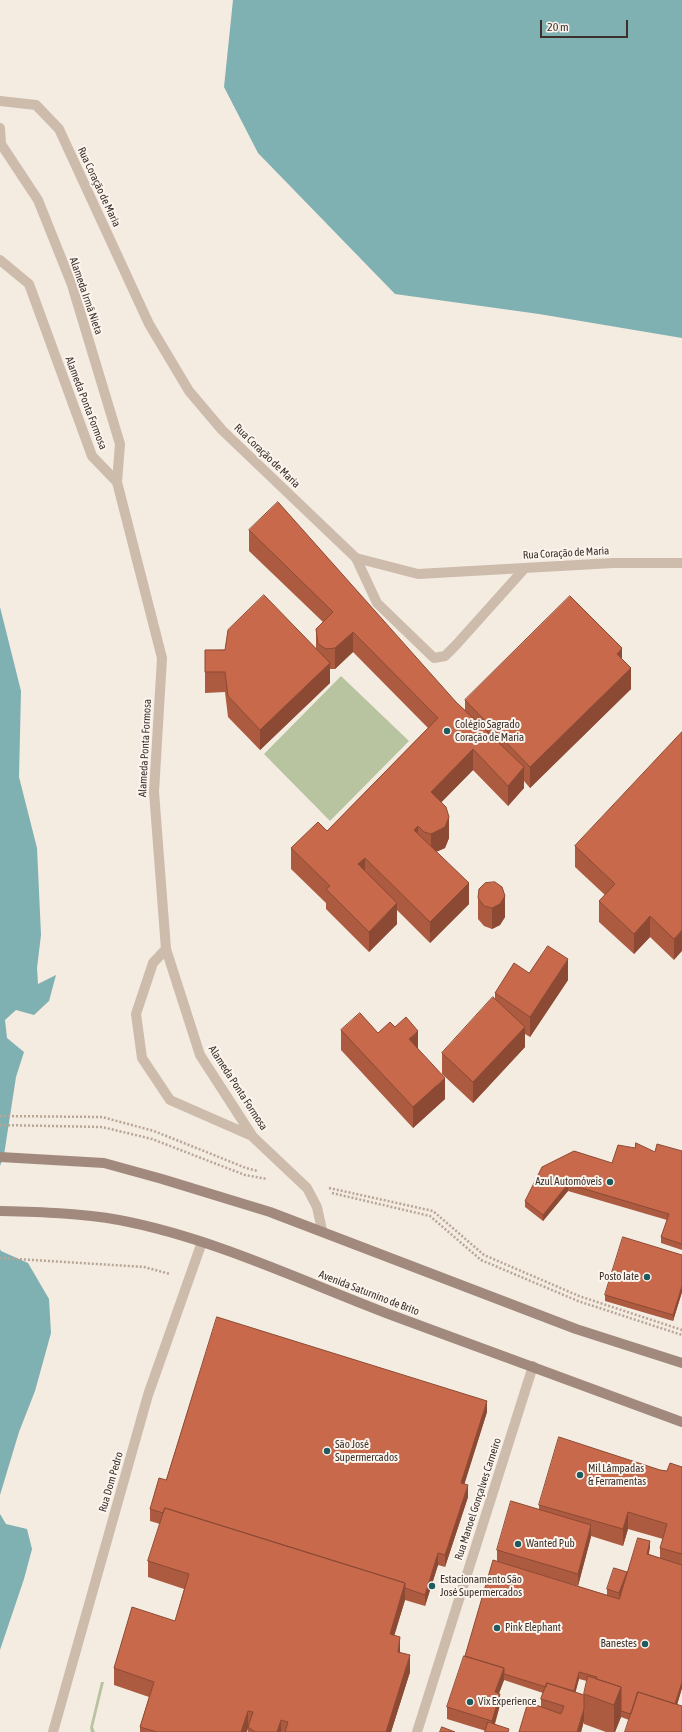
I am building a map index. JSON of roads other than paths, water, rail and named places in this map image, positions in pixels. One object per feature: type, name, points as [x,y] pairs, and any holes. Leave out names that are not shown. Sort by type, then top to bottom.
[{"type":"main road","points":[[0,1157],[104,1163],[162,1178],[322,1230],[576,1330],[682,1363]]},
{"type":"main road","name":"Avenida Saturnino de Brito","points":[[0,1211],[40,1212],[118,1220],[202,1242],[394,1316],[682,1422]]},
{"type":"street","name":"Rua Coração de Maria","points":[[0,101],[36,105],[59,129],[149,324],[189,391],[222,430],[356,558],[418,574],[613,563],[682,564]]},
{"type":"street","name":"Alameda Irmã Nieta","points":[[0,128],[1,144],[38,200],[72,285],[120,444],[117,482]]},
{"type":"street","name":"Alameda Ponta Formosa","points":[[0,260],[29,284],[92,456],[117,482],[162,658],[154,792],[166,949],[200,1055],[253,1137],[308,1188],[317,1207],[322,1230]]},
{"type":"street","points":[[356,558],[377,603],[434,658],[445,656],[525,568]]},
{"type":"street","points":[[166,949],[153,963],[136,1014],[142,1058],[170,1100],[253,1137]]},
{"type":"street","name":"Rua Dom Pedro","points":[[53,1732],[148,1395],[202,1242]]},
{"type":"street","name":"Rua Manoel Gonçalves Carneiro","points":[[417,1732],[533,1366]]},
{"type":"water","points":[[233,0],[682,0],[682,338],[539,314],[395,294],[258,153],[224,87]]},
{"type":"water","points":[[0,607],[21,691],[19,777],[37,848],[41,935],[37,968],[38,984],[56,975],[49,1001],[34,1015],[16,1010],[5,1020],[7,1038],[24,1052],[16,1077],[4,1155],[0,1166]]},
{"type":"water","points":[[0,1249],[1,1251],[28,1263],[49,1299],[51,1333],[35,1391],[19,1432],[0,1495]]},
{"type":"water","points":[[0,1514],[6,1524],[27,1529],[32,1549],[24,1579],[0,1650]]},
{"type":"place","name":"Colégio Sagrado Coração de Maria","points":[[447,731]]},
{"type":"place","name":"Azul Automóveis","points":[[610,1182]]},
{"type":"place","name":"Posto Iate","points":[[647,1277]]},
{"type":"place","name":"São José Supermercados","points":[[327,1451]]},
{"type":"place","name":"Mil Lâmpadas & Ferramentas","points":[[580,1475]]},
{"type":"place","name":"Wanted Pub","points":[[518,1544]]},
{"type":"place","name":"Estacionamento São José Supermercados","points":[[432,1586]]},
{"type":"place","name":"Pink Elephant","points":[[497,1628]]},
{"type":"place","name":"Banestes","points":[[645,1644]]},
{"type":"place","name":"Vix Experience","points":[[470,1702]]}]
